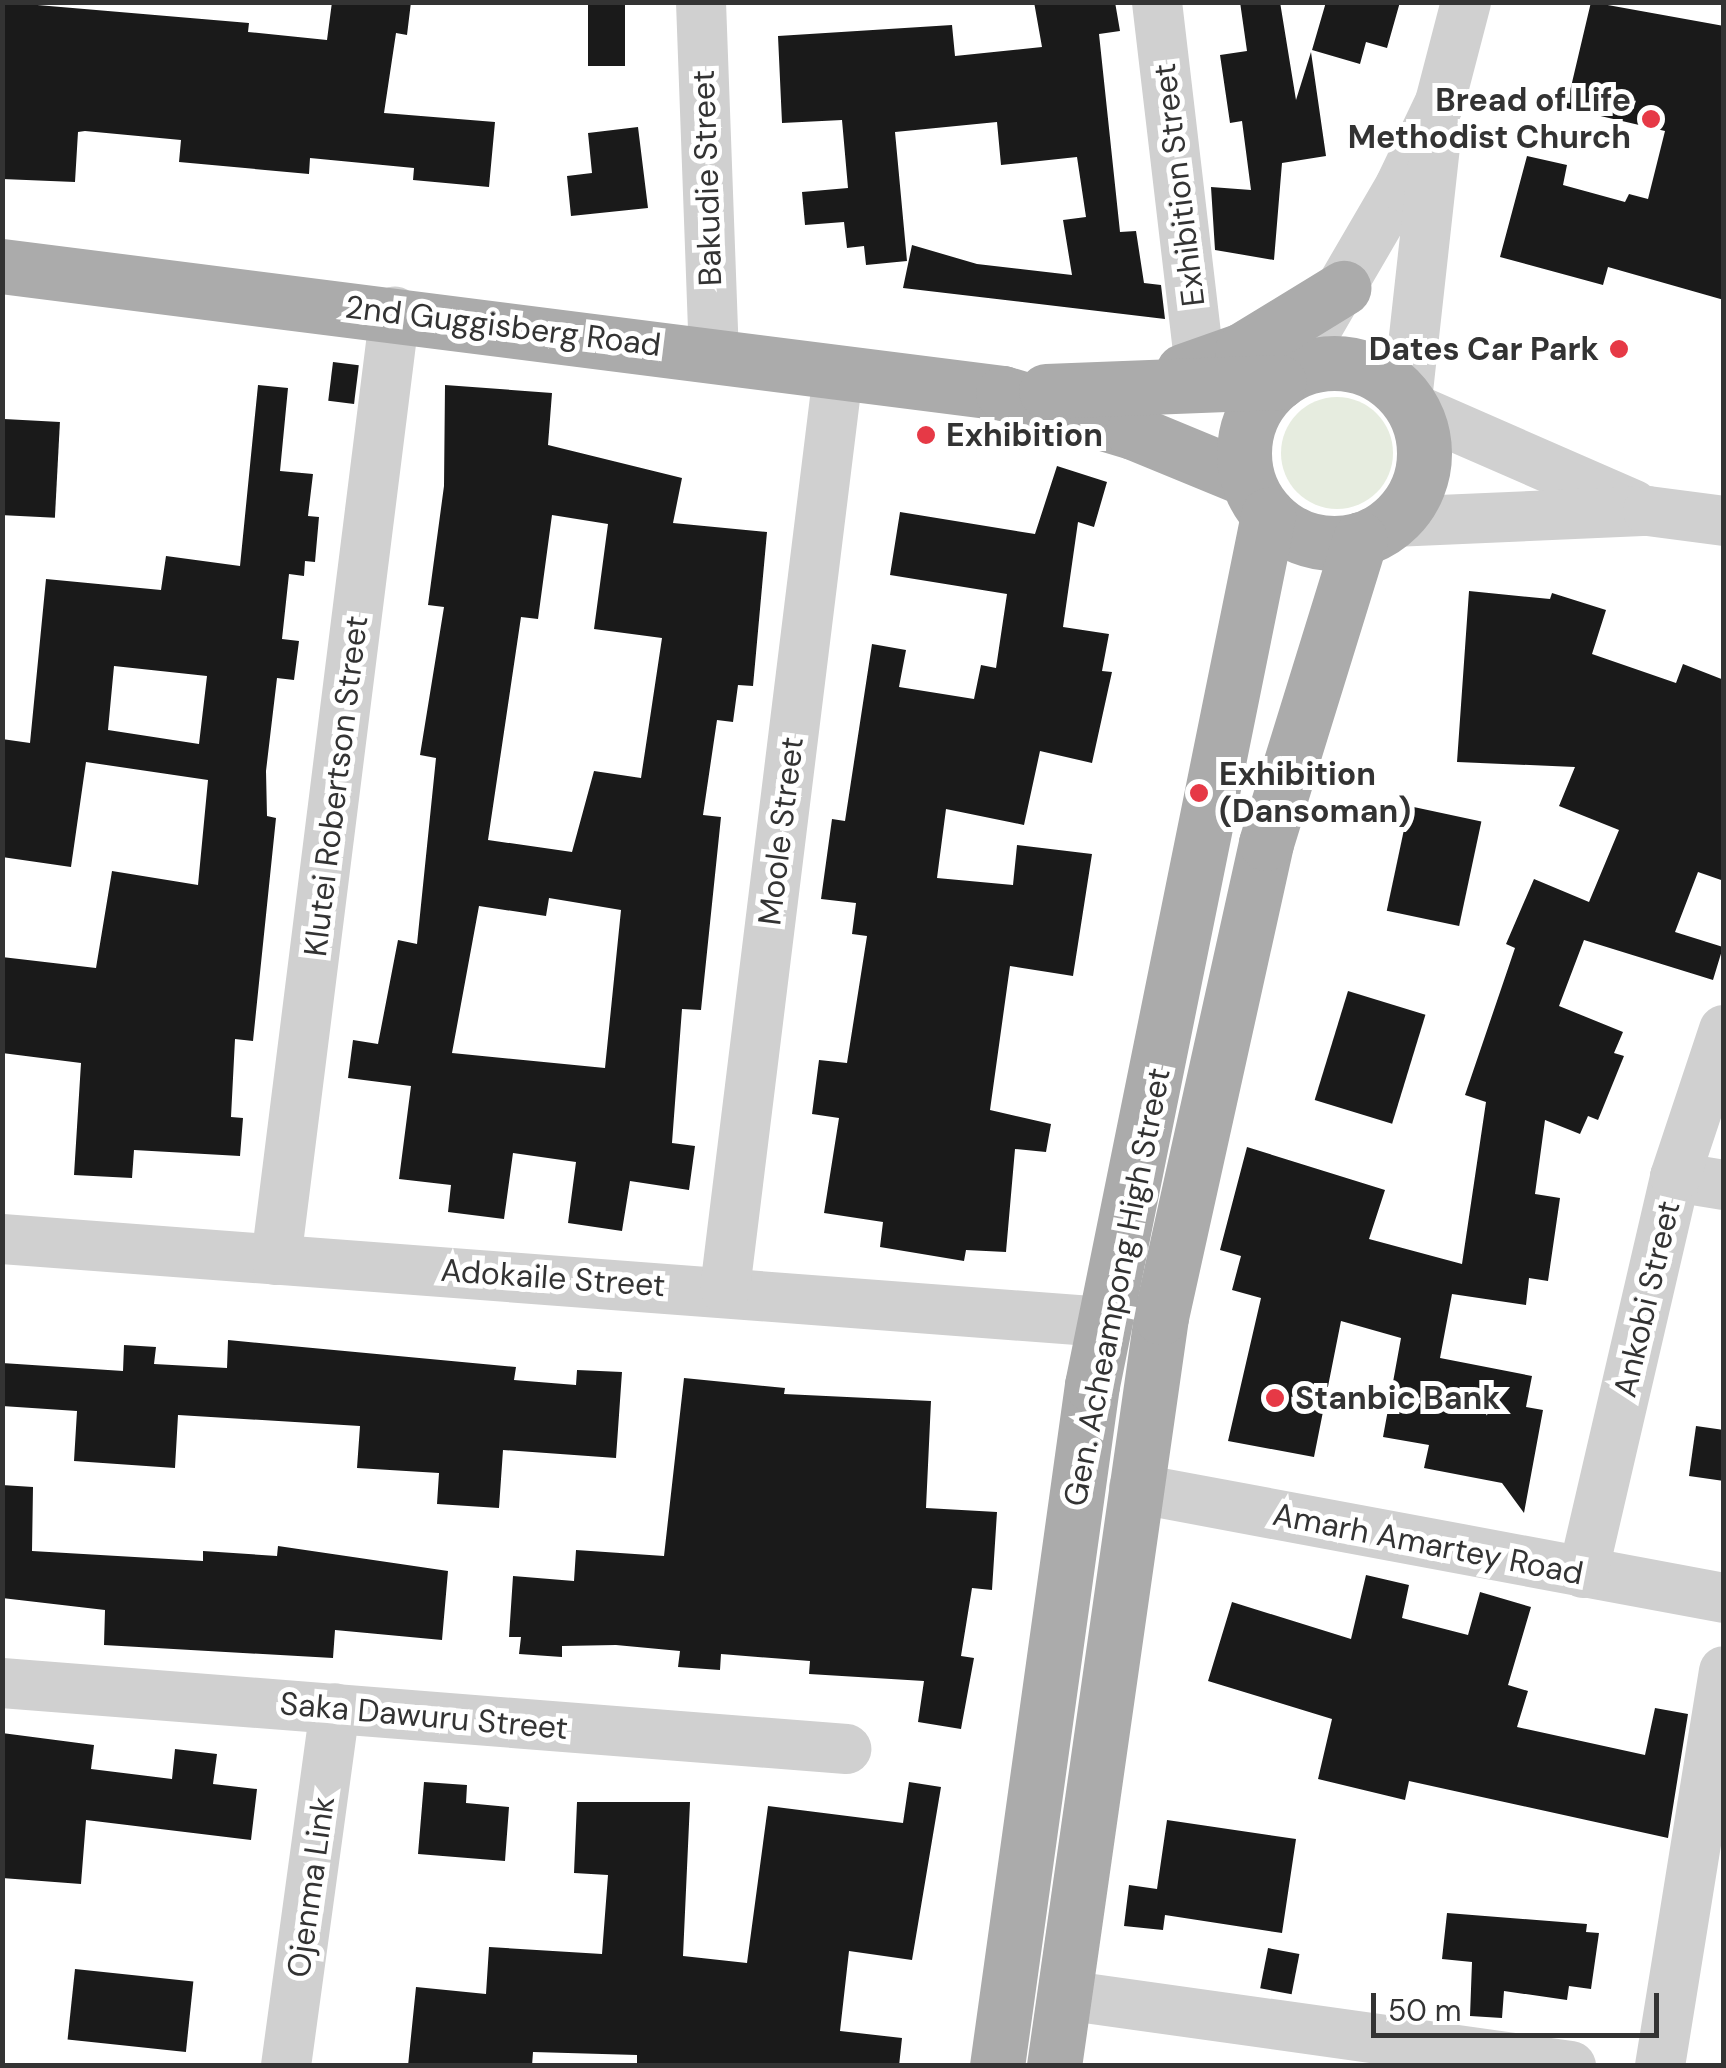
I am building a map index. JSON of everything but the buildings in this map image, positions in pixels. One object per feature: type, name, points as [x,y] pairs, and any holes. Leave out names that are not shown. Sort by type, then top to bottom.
[{"type":"main road","name":"2nd Guggisberg Road","points":[[2,266],[396,311],[714,353],[838,374],[1003,393],[1284,378]]},
{"type":"main road","points":[[1119,386],[1200,367],[1343,288]]},
{"type":"main road","points":[[1314,366],[1366,369],[1410,404],[1425,458],[1410,502],[1377,530],[1311,540],[1258,497],[1248,426],[1284,378],[1314,366]]},
{"type":"main road","name":"2nd Guggisberg Road","points":[[1003,393],[1172,445],[1258,497]]},
{"type":"main road","points":[[1172,445],[1236,533],[1252,604]]},
{"type":"main road","name":"Gen. Acheampong High Street","points":[[997,2066],[1104,1322],[1252,604],[1258,497]]},
{"type":"main road","name":"Gen. Acheampong High Street","points":[[1054,2066],[1161,1317],[1266,843],[1377,530]]},
{"type":"street","name":"Bakudie Street","points":[[701,2],[714,353]]},
{"type":"street","name":"Exhibition Street","points":[[1158,2],[1200,367]]},
{"type":"street","points":[[1466,2],[1440,102],[1410,404],[1648,511]]},
{"type":"street","points":[[1284,378],[1343,288],[1440,102]]},
{"type":"street","name":"Klutei Robertson Street","points":[[276,1260],[396,311]]},
{"type":"street","name":"Moole Street","points":[[725,1289],[838,374]]},
{"type":"street","points":[[1377,530],[1648,511],[1724,521]]},
{"type":"street","name":"Ankobi Street","points":[[1583,1573],[1675,1176],[1724,1030]]},
{"type":"street","points":[[1675,1176],[1724,1186]]},
{"type":"street","name":"Adokaile Street","points":[[2,1239],[725,1289],[1104,1322]]},
{"type":"street","name":"Amarh Amartey Road","points":[[1134,1488],[1724,1598]]},
{"type":"street","points":[[1660,2066],[1724,1671]]},
{"type":"street","name":"Saka Dawuru Street","points":[[2,1683],[846,1750]]},
{"type":"street","name":"Ojenma Link","points":[[286,2066],[335,1708]]},
{"type":"street","points":[[1064,1996],[1571,2066]]},
{"type":"shaded area","points":[[1337,397],[1358,402],[1376,414],[1388,432],[1393,453],[1388,474],[1376,492],[1358,504],[1337,509],[1316,504],[1298,492],[1286,474],[1281,453],[1286,432],[1298,414],[1316,402]]},
{"type":"place","name":"Bread of Life Methodist Church","points":[[1651,119]]},
{"type":"place","name":"Dates Car Park","points":[[1619,349]]},
{"type":"place","name":"Exhibition","points":[[926,435]]},
{"type":"place","name":"Exhibition (Dansoman)","points":[[1199,793]]},
{"type":"place","name":"Stanbic Bank","points":[[1275,1398]]}]
